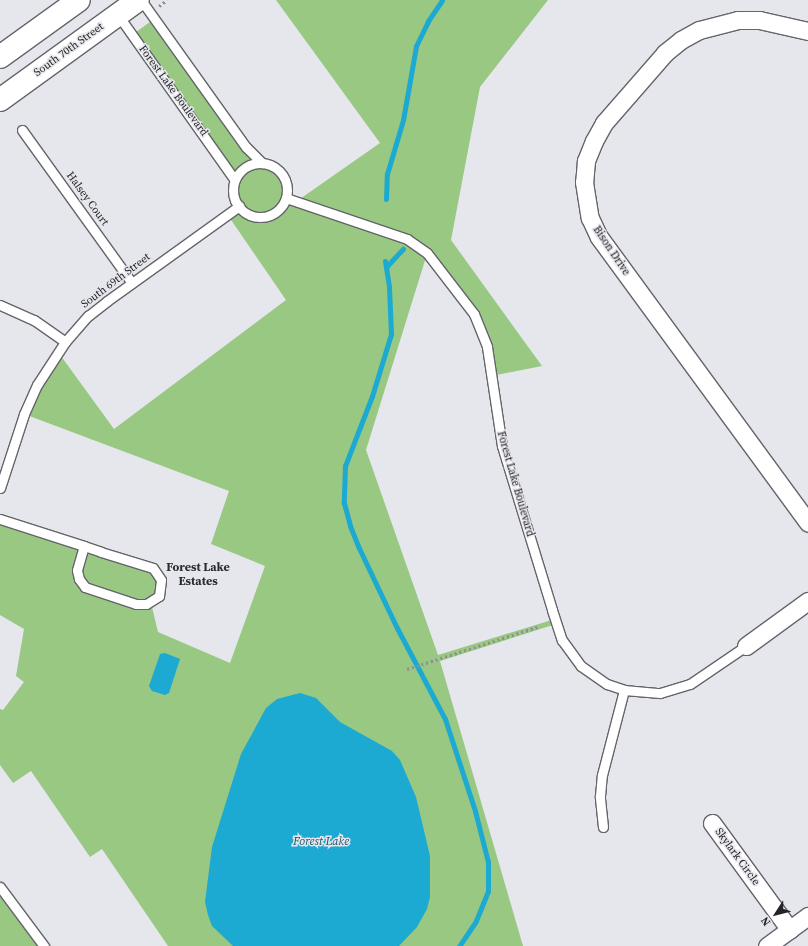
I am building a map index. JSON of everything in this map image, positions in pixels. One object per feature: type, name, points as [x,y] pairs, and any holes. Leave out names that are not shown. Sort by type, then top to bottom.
[{"type":"main road","points":[[0,57],[79,0]]},
{"type":"main road","name":"South 70th Street","points":[[0,100],[116,8],[140,0]]},
{"type":"street","name":"Bison Drive","points":[[807,28],[759,20],[738,20],[699,30],[681,40],[665,53],[604,124],[594,141],[586,161],[584,182],[590,218],[599,237],[808,523]]},
{"type":"street","points":[[746,646],[808,601]]},
{"type":"street","name":"Skylark Circle","points":[[712,823],[790,930]]},
{"type":"street","points":[[767,946],[808,916]]},
{"type":"lane","points":[[140,0],[246,147],[262,163],[274,167],[282,176],[286,186],[286,198],[275,212],[263,216],[250,214],[239,206],[234,194],[235,180],[244,169],[262,163]]},
{"type":"lane","name":"Forest Lake Boulevard","points":[[116,8],[222,159],[235,180]]},
{"type":"lane","name":"Halsey Court","points":[[22,130],[132,282]]},
{"type":"lane","name":"Forest Lake Boulevard","points":[[286,198],[407,239],[427,253],[474,314],[487,347],[502,446],[562,640],[570,654],[594,676],[624,690],[650,693],[681,688],[698,680],[746,646]]},
{"type":"lane","name":"South 69th Street","points":[[0,488],[27,407],[37,385],[65,342],[88,316],[132,282],[239,206]]},
{"type":"lane","points":[[0,305],[34,320],[65,342]]},
{"type":"lane","points":[[0,519],[84,546],[152,568],[161,580],[159,596],[151,602],[136,604],[85,587],[79,579],[77,570],[84,546]]},
{"type":"lane","points":[[603,827],[600,796],[602,776],[624,690]]},
{"type":"lane","points":[[0,887],[44,946]]},
{"type":"path","points":[[409,669],[540,626]]},
{"type":"green space","points":[[276,0],[548,0],[480,87],[451,240],[542,366],[491,376],[481,327],[427,254],[366,450],[438,655],[555,619],[556,624],[440,661],[523,946],[168,946],[102,849],[90,857],[31,771],[13,783],[0,765],[0,709],[3,710],[24,682],[16,676],[24,629],[0,615],[0,519],[153,568],[161,580],[151,603],[158,632],[230,663],[265,566],[211,544],[229,491],[24,414],[58,352],[114,429],[286,300],[227,214],[239,206],[234,194],[235,180],[132,35],[154,19],[262,163],[274,167],[282,176],[286,186],[286,198],[297,201],[380,143]]},
{"type":"green space","points":[[0,887],[44,946],[0,946]]},
{"type":"water","points":[[165,653],[180,659],[169,693],[165,695],[152,691],[149,686],[160,654]]},
{"type":"water","name":"Forest Lake","points":[[300,693],[316,698],[340,722],[392,751],[400,760],[416,797],[430,856],[430,897],[427,909],[417,927],[399,946],[233,946],[212,926],[205,902],[212,847],[241,754],[266,708],[277,699]]},
{"type":"waterway","points":[[386,199],[387,174],[403,120],[416,46],[428,21],[442,0]]},
{"type":"waterway","points":[[386,267],[403,249]]},
{"type":"waterway","points":[[385,261],[389,287],[391,334],[372,396],[345,466],[344,503],[350,526],[358,546],[397,628],[445,719],[475,811],[488,862],[488,891],[476,921],[459,946]]},
{"type":"district","name":"Forest Lake Estates","points":[[198,575]]}]
